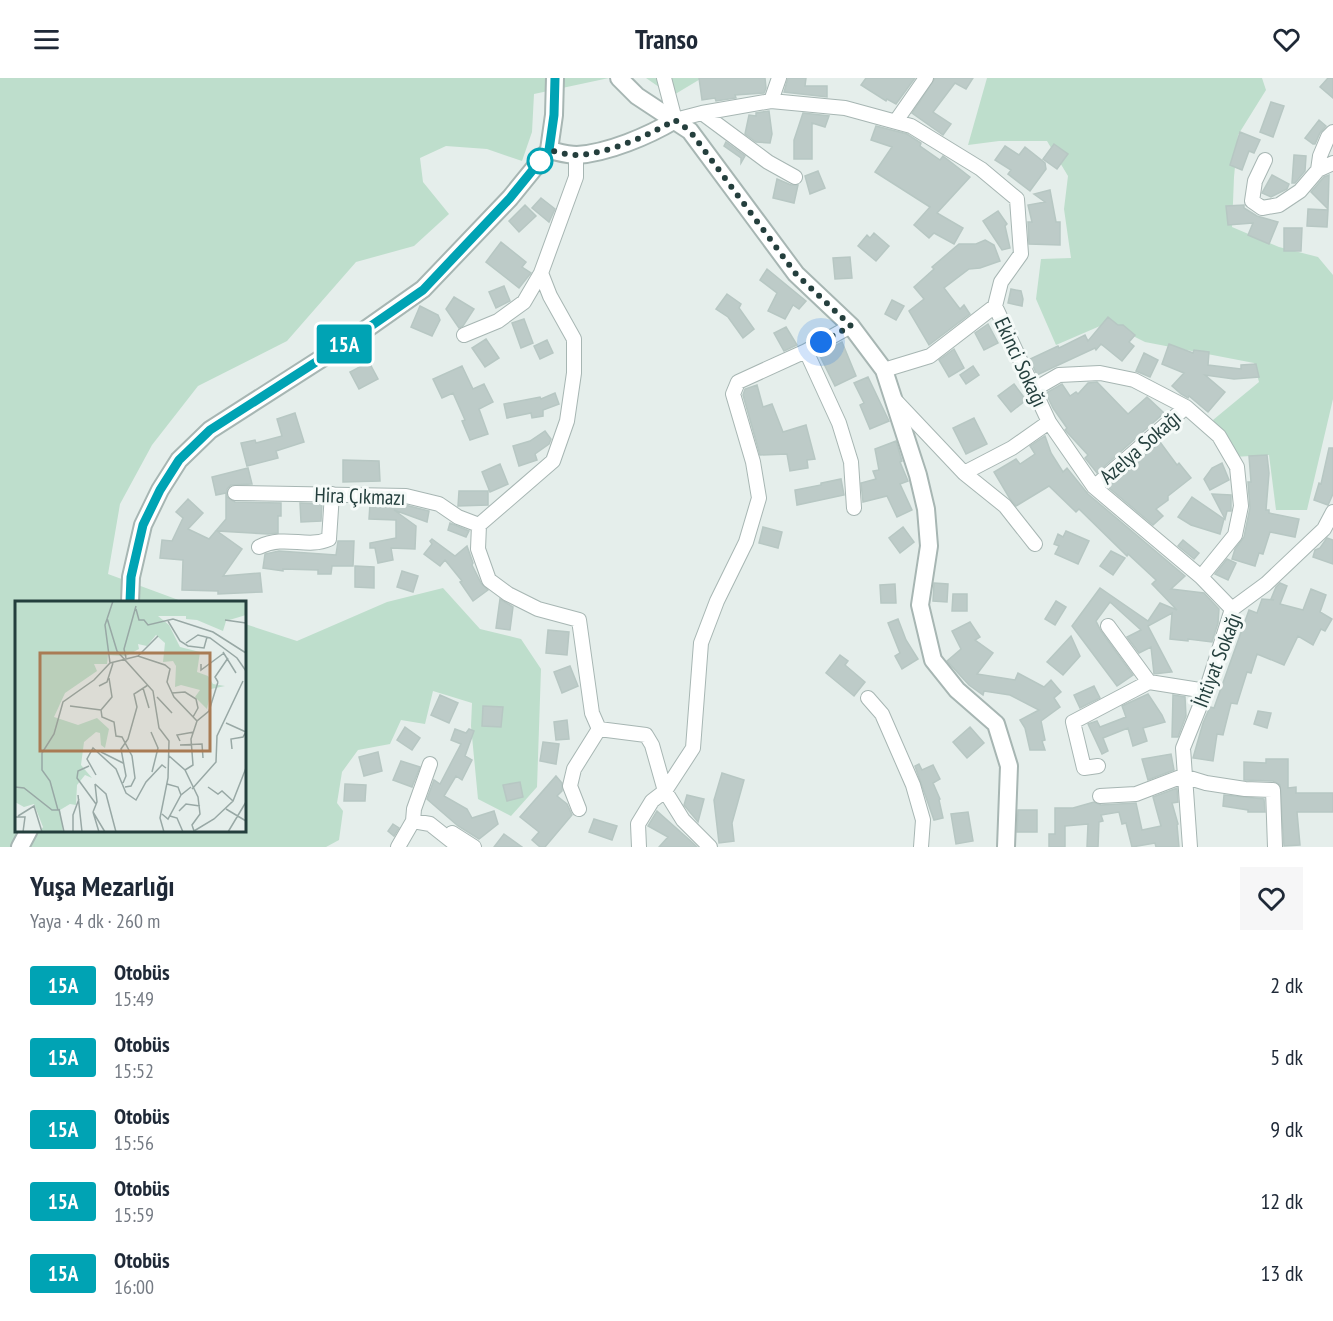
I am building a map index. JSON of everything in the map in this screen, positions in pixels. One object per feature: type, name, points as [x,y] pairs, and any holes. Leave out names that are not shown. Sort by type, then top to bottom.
[{"type":"street","points":[[130,601],[131,577],[143,525],[160,490],[179,460],[210,430],[355,337],[423,290],[510,198],[549,150],[554,115],[555,78]]},
{"type":"street","points":[[619,78],[637,96],[690,131],[796,274],[851,326],[884,370],[918,475],[926,509],[929,546],[920,605],[933,660],[957,690],[996,724],[1009,766],[1006,847]]},
{"type":"street","points":[[664,78],[675,120]]},
{"type":"street","points":[[771,101],[779,78]]},
{"type":"street","points":[[896,121],[927,78]]},
{"type":"street","name":"Ekinci Sokağı","points":[[675,120],[771,101],[845,108],[911,126],[981,169],[1017,199],[1021,254],[1001,282],[994,306],[1049,422],[1094,486],[1201,578],[1232,609]]},
{"type":"street","points":[[702,113],[768,162],[795,177]]},
{"type":"street","points":[[549,150],[576,155],[610,149],[675,120]]},
{"type":"street","points":[[1318,170],[1320,156],[1328,137],[1333,132]]},
{"type":"street","points":[[464,335],[498,321],[524,302],[541,273],[576,177],[576,155]]},
{"type":"street","points":[[1265,160],[1255,181],[1252,201],[1262,208],[1279,205],[1299,191],[1318,170],[1333,163]]},
{"type":"street","points":[[541,273],[550,296],[573,339],[573,373],[567,420],[553,461],[479,525],[478,549],[489,580],[508,594],[538,609],[579,620],[592,713],[599,729]]},
{"type":"street","points":[[884,370],[930,356],[994,306]]},
{"type":"street","points":[[639,847],[638,824],[652,801],[665,791],[693,748],[701,644],[717,602],[746,542],[759,498],[753,462],[733,394],[738,382],[806,351],[851,326]]},
{"type":"street","points":[[806,351],[839,423],[851,462],[854,508]]},
{"type":"street","points":[[1033,390],[1059,375],[1100,373],[1134,380],[1186,407],[1220,436],[1237,467],[1241,506],[1235,535],[1201,578]]},
{"type":"street","points":[[894,399],[964,473],[1005,506],[1035,544]]},
{"type":"street","name":"Azelya Sokağı","points":[[1094,486],[1186,407]]},
{"type":"street","points":[[964,473],[1012,448],[1049,422]]},
{"type":"street","name":"Hira Çıkmazı","points":[[235,493],[406,496],[439,504],[458,517],[479,525]]},
{"type":"street","points":[[259,548],[270,542],[286,540],[320,543],[329,539],[332,494]]},
{"type":"street","name":"İhtiyat Sokağı","points":[[1190,847],[1183,776],[1183,748],[1206,691],[1232,609],[1266,584],[1324,529],[1333,512]]},
{"type":"street","points":[[1108,626],[1149,682]]},
{"type":"street","points":[[1098,766],[1083,768],[1072,722],[1149,682],[1206,691]]},
{"type":"street","points":[[868,698],[882,714],[914,785],[923,820],[921,847]]},
{"type":"street","points":[[599,729],[646,735],[652,745],[665,791],[682,820],[710,847]]},
{"type":"street","points":[[579,809],[570,786],[574,769],[599,729]]},
{"type":"street","points":[[398,847],[414,821],[414,809],[430,764]]},
{"type":"street","points":[[1100,796],[1136,794],[1183,776],[1225,786],[1273,790],[1275,847]]},
{"type":"street","points":[[414,821],[430,824],[460,837],[474,847]]},
{"type":"street","points":[[430,824],[459,847]]},
{"type":"street","points":[[20,847],[28,832]]},
{"type":"green space","points":[[0,78],[609,78],[534,94],[532,132],[522,161],[487,149],[446,146],[420,158],[423,182],[449,214],[414,246],[356,262],[287,341],[198,386],[152,445],[120,504],[108,574],[181,601],[15,601],[15,832],[246,832],[246,624],[297,641],[387,602],[443,588],[480,629],[521,639],[541,669],[537,787],[511,816],[478,799],[471,726],[472,703],[433,691],[425,724],[401,720],[390,744],[358,750],[342,772],[337,803],[343,811],[339,840],[326,847],[0,847]]},
{"type":"green space","points":[[646,78],[702,78],[672,96]]},
{"type":"green space","points":[[987,78],[1262,78],[1266,90],[1238,135],[1232,227],[1279,247],[1318,257],[1333,275],[1333,399],[1307,510],[1276,510],[1269,455],[1233,457],[1213,420],[1259,382],[1254,363],[1145,342],[1107,323],[1056,345],[1036,299],[1041,259],[1071,258],[1064,209],[1068,176],[1047,141],[999,141],[968,145]]},
{"type":"building","points":[[699,78],[765,78],[766,88],[764,93],[735,95],[736,98],[716,101],[715,98],[702,100]]},
{"type":"building","points":[[788,78],[806,78],[805,86],[827,86],[827,97],[784,92]]},
{"type":"building","points":[[866,78],[915,78],[896,104],[887,99],[886,101],[861,85]]},
{"type":"building","points":[[935,78],[973,78],[966,89],[955,83],[933,112],[951,124],[943,135],[912,113]]},
{"type":"building","points":[[1328,78],[1333,78],[1333,98],[1320,87]]},
{"type":"building","points":[[1271,102],[1284,106],[1273,137],[1260,132]]},
{"type":"building","points":[[769,111],[772,134],[770,143],[756,142],[745,134],[749,115],[756,116],[756,113]]},
{"type":"building","points":[[803,113],[829,116],[825,127],[812,123],[812,159],[794,159],[794,140]]},
{"type":"building","points":[[1319,120],[1326,126],[1313,144],[1305,138]]},
{"type":"building","points":[[876,126],[907,134],[940,160],[943,156],[970,177],[937,213],[963,228],[954,244],[934,233],[929,238],[914,225],[930,207],[875,172],[892,147],[871,140]]},
{"type":"building","points":[[1240,132],[1260,140],[1254,153],[1249,151],[1242,170],[1230,165]]},
{"type":"building","points":[[726,142],[745,156],[741,163],[741,158],[724,146]]},
{"type":"building","points":[[1054,144],[1068,154],[1057,169],[1043,159]]},
{"type":"building","points":[[1005,146],[1019,155],[1025,147],[1045,163],[1046,169],[1030,191],[1008,174],[1011,170],[995,160]]},
{"type":"building","points":[[1294,155],[1306,156],[1305,171],[1295,183],[1292,183]]},
{"type":"building","points":[[818,171],[825,188],[810,194],[805,176]]},
{"type":"building","points":[[1272,175],[1289,184],[1287,189],[1271,197],[1262,193]]},
{"type":"building","points":[[1329,175],[1328,209],[1311,192],[1324,177]]},
{"type":"building","points":[[777,179],[791,185],[798,185],[794,203],[773,198]]},
{"type":"building","points":[[1050,190],[1056,222],[1060,222],[1060,245],[1029,244],[1028,222],[1032,222],[1028,205],[1045,202],[1034,194]]},
{"type":"building","points":[[541,198],[555,209],[549,222],[532,208]]},
{"type":"building","points":[[525,205],[536,216],[519,232],[509,221]]},
{"type":"building","points":[[1244,205],[1244,208],[1257,216],[1278,222],[1269,244],[1248,235],[1253,223],[1228,225],[1226,206]]},
{"type":"building","points":[[1308,209],[1328,210],[1327,227],[1307,226]]},
{"type":"building","points":[[998,211],[1007,224],[1005,226],[1010,248],[1002,250],[983,221]]},
{"type":"building","points":[[1284,228],[1302,228],[1301,251],[1284,251]]},
{"type":"building","points":[[874,233],[889,246],[876,261],[858,246],[867,235],[870,238]]},
{"type":"building","points":[[985,240],[994,245],[1000,261],[969,269],[944,288],[960,309],[964,305],[970,314],[929,345],[909,311],[924,299],[914,287],[934,269],[932,267],[959,244],[976,244]]},
{"type":"building","points":[[501,242],[526,262],[522,267],[531,273],[519,288],[486,262]]},
{"type":"building","points":[[850,257],[852,278],[835,279],[833,258]]},
{"type":"building","points":[[767,269],[806,301],[799,309],[793,305],[785,319],[768,311],[777,293],[760,280]]},
{"type":"building","points":[[504,286],[510,301],[496,308],[489,292]]},
{"type":"building","points":[[1011,289],[1021,291],[1022,306],[1008,303]]},
{"type":"building","points":[[727,294],[741,304],[739,308],[754,329],[743,338],[728,317],[716,309]]},
{"type":"building","points":[[454,297],[474,309],[463,326],[459,328],[446,309]]},
{"type":"building","points":[[892,300],[904,306],[896,320],[885,314]]},
{"type":"building","points":[[420,306],[438,315],[440,320],[432,336],[411,327]]},
{"type":"building","points":[[1108,317],[1135,335],[1129,342],[1134,346],[1122,361],[1101,344],[1096,350],[1095,348],[1037,375],[1030,359],[1085,335],[1088,341]]},
{"type":"building","points":[[524,319],[533,343],[521,348],[512,323]]},
{"type":"building","points":[[988,324],[998,343],[984,350],[975,333]]},
{"type":"building","points":[[786,327],[797,345],[784,351],[774,333]]},
{"type":"building","points":[[486,339],[499,358],[485,367],[472,348]]},
{"type":"building","points":[[547,340],[553,353],[540,359],[534,346]]},
{"type":"building","points":[[842,342],[856,376],[835,386],[819,354]]},
{"type":"building","points":[[1169,344],[1193,353],[1194,350],[1209,352],[1208,365],[1241,369],[1241,365],[1256,364],[1259,377],[1234,379],[1205,375],[1225,392],[1208,412],[1189,396],[1188,398],[1181,394],[1172,386],[1184,373],[1162,364]]},
{"type":"building","points":[[954,349],[964,368],[949,377],[939,360]]},
{"type":"building","points":[[1144,353],[1158,360],[1150,377],[1136,371]]},
{"type":"building","points":[[369,362],[378,379],[359,389],[350,372]]},
{"type":"building","points":[[462,366],[473,389],[484,384],[493,402],[479,409],[488,434],[470,440],[462,421],[465,420],[453,393],[442,398],[433,379]]},
{"type":"building","points":[[973,366],[979,375],[966,384],[960,375]]},
{"type":"building","points":[[868,377],[889,421],[870,429],[860,405],[864,403],[854,383]]},
{"type":"building","points":[[1097,382],[1128,414],[1147,397],[1164,413],[1097,473],[1085,458],[1088,455],[1065,430],[1067,428],[1046,393],[1062,384],[1070,396],[1076,392],[1078,394],[1088,383]]},
{"type":"building","points":[[1014,384],[1026,400],[1011,412],[998,396]]},
{"type":"building","points":[[757,385],[763,407],[772,404],[783,432],[806,425],[815,459],[807,460],[808,468],[790,471],[787,454],[760,455],[743,395],[745,389]]},
{"type":"building","points":[[555,393],[559,404],[543,410],[543,416],[532,418],[531,413],[507,418],[504,404],[540,397],[541,399]]},
{"type":"building","points":[[295,413],[304,442],[276,451],[278,458],[247,466],[241,443],[255,440],[256,443],[282,436],[277,419]]},
{"type":"building","points":[[974,418],[987,444],[966,454],[953,428]]},
{"type":"building","points":[[545,431],[551,439],[549,444],[535,454],[537,460],[519,466],[513,446],[530,441]]},
{"type":"building","points":[[1045,436],[1051,453],[1063,472],[1067,468],[1088,494],[1185,576],[1171,589],[1204,593],[1219,609],[1218,623],[1212,642],[1170,639],[1172,613],[1148,626],[1172,672],[1154,674],[1151,647],[1139,653],[1127,637],[1141,630],[1110,602],[1096,621],[1133,675],[1117,686],[1072,626],[1100,588],[1148,621],[1160,603],[1177,610],[1152,584],[1156,580],[1128,554],[1127,556],[1079,509],[1076,512],[1049,486],[1016,506],[1010,499],[994,472],[1016,459],[1020,464],[1035,454],[1030,446]]},
{"type":"building","points":[[896,441],[902,461],[900,462],[908,481],[900,484],[912,510],[897,517],[887,496],[863,502],[861,483],[876,479],[873,471],[879,470],[875,449]]},
{"type":"building","points":[[1160,442],[1177,465],[1179,463],[1191,478],[1156,509],[1163,516],[1153,525],[1109,486]]},
{"type":"building","points":[[1329,448],[1333,448],[1333,494],[1328,505],[1314,500],[1319,483],[1321,484]]},
{"type":"building","points":[[1267,455],[1269,473],[1266,510],[1269,510],[1269,513],[1299,519],[1295,537],[1270,532],[1263,554],[1259,553],[1255,566],[1232,559],[1235,549],[1244,537],[1250,508],[1249,456]]},
{"type":"building","points":[[343,460],[379,461],[380,481],[343,482]]},
{"type":"building","points":[[1222,463],[1229,480],[1210,490],[1204,479],[1212,468]]},
{"type":"building","points":[[500,464],[508,484],[490,492],[482,472]]},
{"type":"building","points":[[248,468],[252,484],[231,485],[227,489],[227,497],[235,502],[281,503],[278,533],[217,531],[242,549],[223,576],[260,573],[262,592],[218,594],[218,591],[182,590],[183,560],[160,558],[162,540],[172,541],[183,518],[176,512],[188,499],[203,513],[188,529],[209,539],[226,519],[226,493],[216,495],[212,477]]},
{"type":"building","points":[[841,479],[844,495],[797,505],[795,490]]},
{"type":"building","points":[[459,491],[488,491],[488,505],[458,506]]},
{"type":"building","points":[[1212,494],[1231,495],[1231,511],[1227,511],[1225,519]]},
{"type":"building","points":[[1192,497],[1224,519],[1220,534],[1191,525],[1178,517]]},
{"type":"building","points":[[300,503],[322,504],[321,521],[301,522]]},
{"type":"building","points":[[370,504],[405,505],[429,511],[427,522],[394,510],[416,526],[415,549],[391,548],[393,560],[378,563],[375,548],[370,548],[370,543],[396,538],[396,520],[369,519]]},
{"type":"building","points":[[450,523],[469,531],[466,537],[448,530]]},
{"type":"building","points":[[763,527],[782,532],[778,548],[759,543]]},
{"type":"building","points":[[903,527],[914,542],[900,553],[889,538]]},
{"type":"building","points":[[1066,531],[1089,541],[1078,564],[1055,554],[1059,546],[1054,544],[1058,534],[1063,537]]},
{"type":"building","points":[[1327,538],[1333,540],[1333,564],[1313,557],[1315,550],[1320,548]]},
{"type":"building","points":[[432,539],[455,556],[467,546],[472,565],[481,583],[488,590],[473,601],[460,582],[462,581],[445,560],[440,566],[424,554],[432,544],[430,541]]},
{"type":"building","points":[[1183,540],[1199,553],[1194,559],[1178,546]]},
{"type":"building","points":[[338,541],[354,541],[353,566],[332,566],[331,574],[318,574],[318,570],[283,569],[283,571],[263,568],[265,554],[279,551],[336,555]]},
{"type":"building","points":[[1111,551],[1125,558],[1113,575],[1100,566]]},
{"type":"building","points":[[1227,559],[1236,563],[1228,580],[1215,574]]},
{"type":"building","points":[[355,566],[374,567],[374,588],[355,587]]},
{"type":"building","points":[[402,571],[418,576],[413,592],[397,587]]},
{"type":"building","points":[[934,583],[948,584],[947,602],[933,601]]},
{"type":"building","points":[[1280,583],[1287,586],[1280,604],[1303,610],[1311,589],[1326,595],[1320,612],[1332,619],[1325,631],[1321,629],[1313,645],[1298,636],[1284,665],[1257,654],[1251,673],[1247,672],[1237,704],[1231,703],[1223,735],[1217,734],[1213,761],[1193,758],[1203,723],[1210,707],[1214,708],[1249,610],[1257,613],[1262,599],[1274,600],[1271,599]]},
{"type":"building","points":[[895,584],[896,603],[881,603],[880,585]]},
{"type":"building","points":[[953,594],[967,594],[967,611],[952,611]]},
{"type":"building","points":[[500,599],[513,607],[510,630],[496,628]]},
{"type":"building","points":[[1056,601],[1066,607],[1055,625],[1045,619]]},
{"type":"building","points":[[898,619],[906,640],[918,659],[902,669],[895,656],[900,653],[888,623]]},
{"type":"building","points":[[970,622],[980,637],[975,640],[993,653],[977,674],[1015,680],[1018,673],[1044,687],[1051,680],[1061,692],[1054,698],[1060,707],[1041,721],[1045,750],[1030,750],[1025,728],[1020,720],[1039,710],[1010,695],[984,691],[983,695],[969,685],[947,661],[961,649],[952,631]]},
{"type":"building","points":[[548,630],[569,632],[567,655],[546,653]]},
{"type":"building","points":[[1071,636],[1080,656],[1063,675],[1047,662]]},
{"type":"building","points":[[840,655],[848,661],[845,665],[865,682],[854,696],[826,673]]},
{"type":"building","points":[[570,666],[578,686],[562,693],[554,672]]},
{"type":"building","points":[[1094,686],[1100,698],[1080,708],[1074,695]]},
{"type":"building","points":[[1148,694],[1165,722],[1143,728],[1147,741],[1133,746],[1128,728],[1103,738],[1108,751],[1102,754],[1088,724],[1097,721],[1100,727],[1126,717],[1122,706]]},
{"type":"building","points":[[440,695],[458,703],[449,723],[431,715]]},
{"type":"building","points":[[1173,695],[1185,697],[1186,716],[1178,737],[1172,737]]},
{"type":"building","points":[[483,706],[503,707],[501,727],[482,726]]},
{"type":"building","points":[[1258,711],[1271,713],[1267,728],[1254,724]]},
{"type":"building","points":[[567,720],[569,739],[556,740],[554,722]]},
{"type":"building","points":[[405,727],[420,738],[412,750],[397,740]]},
{"type":"building","points":[[970,727],[984,743],[967,758],[953,742]]},
{"type":"building","points":[[455,729],[466,733],[469,729],[474,731],[465,756],[472,760],[462,780],[456,776],[444,796],[467,809],[472,818],[494,811],[498,824],[479,839],[458,826],[427,799],[434,780],[440,784],[461,744],[451,740]]},
{"type":"building","points":[[543,742],[559,744],[556,764],[540,761]]},
{"type":"building","points":[[378,752],[382,771],[364,776],[359,757]]},
{"type":"building","points":[[1171,754],[1174,770],[1148,780],[1142,759]]},
{"type":"building","points":[[1266,759],[1288,759],[1288,788],[1296,787],[1296,793],[1333,793],[1333,812],[1297,812],[1300,845],[1284,846],[1280,785],[1273,781],[1244,780],[1244,762],[1266,763]]},
{"type":"building","points":[[401,761],[420,767],[412,787],[393,780]]},
{"type":"building","points":[[919,764],[922,770],[933,765],[940,779],[933,783],[940,799],[943,818],[934,820],[915,766]]},
{"type":"building","points":[[722,773],[744,780],[732,823],[734,841],[719,843],[714,800]]},
{"type":"building","points":[[556,776],[562,783],[562,791],[557,796],[567,804],[572,815],[545,847],[540,847],[532,840],[539,832],[520,817]]},
{"type":"building","points":[[520,782],[523,797],[507,801],[503,785]]},
{"type":"building","points":[[345,784],[366,785],[365,801],[344,801]]},
{"type":"building","points":[[1177,788],[1178,802],[1172,803],[1178,824],[1179,847],[1156,847],[1155,843],[1132,847],[1126,823],[1122,824],[1119,812],[1101,815],[1103,821],[1099,822],[1098,847],[1087,847],[1088,824],[1065,826],[1065,847],[1049,847],[1049,834],[1055,834],[1055,808],[1073,808],[1094,802],[1101,805],[1136,803],[1142,830],[1161,826],[1153,797]]},
{"type":"building","points":[[687,795],[704,799],[698,822],[684,805]]},
{"type":"building","points":[[1224,795],[1264,799],[1265,812],[1248,812],[1248,810],[1223,806]]},
{"type":"building","points":[[1018,810],[1037,810],[1037,832],[1017,832]]},
{"type":"building","points":[[657,811],[697,847],[659,847],[668,837],[648,826]]},
{"type":"building","points":[[968,812],[973,841],[956,844],[951,814]]},
{"type":"building","points":[[594,819],[617,826],[612,840],[589,832]]},
{"type":"building","points":[[393,824],[399,828],[394,836],[388,831]]},
{"type":"building","points":[[504,834],[522,847],[494,847]]},
{"type":"bus line","name":"15A","points":[[130,601],[131,577],[143,525],[160,490],[179,460],[210,430],[355,337],[423,290],[510,198],[549,150],[554,115],[555,78]]},
{"type":"route","points":[[540,161],[536,166],[549,150],[576,155],[610,149],[675,120],[690,131],[796,274],[851,326],[821,342]]}]
